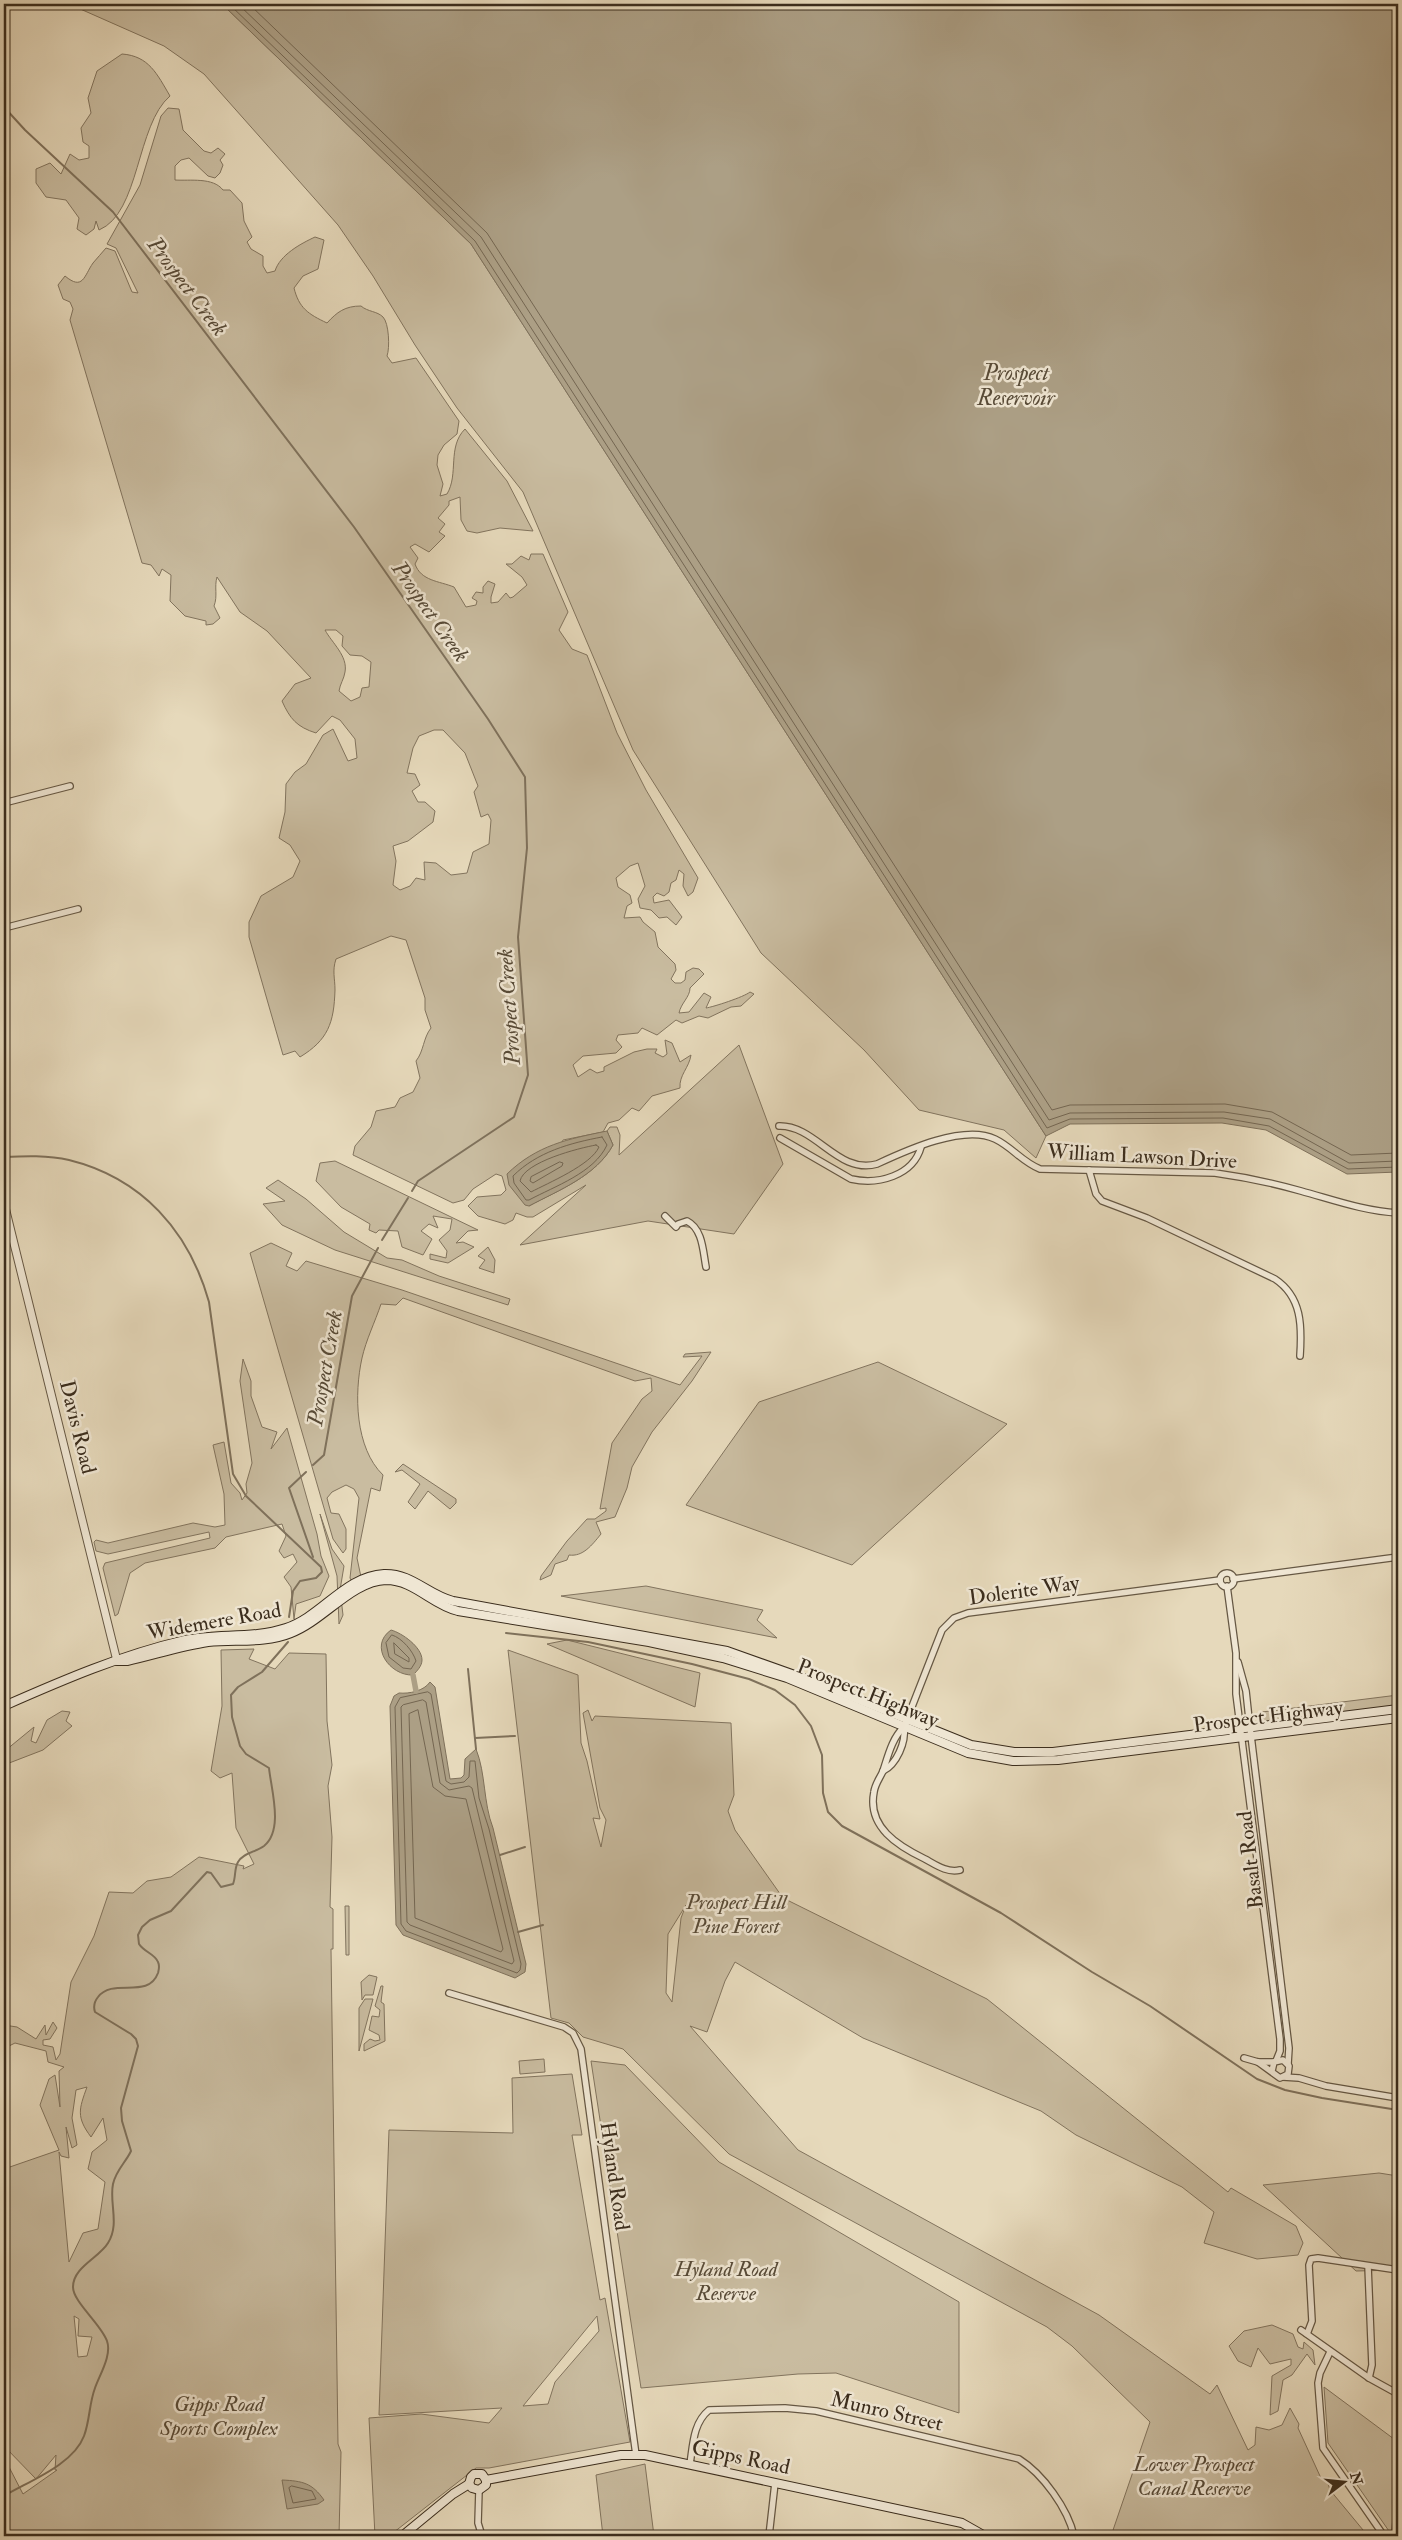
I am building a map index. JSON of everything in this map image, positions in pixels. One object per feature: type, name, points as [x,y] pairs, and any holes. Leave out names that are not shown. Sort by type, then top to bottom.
[{"type":"main road","name":"Prospect Highway","points":[[340,1598],[368,1584],[383,1580],[398,1582],[414,1588],[441,1606],[458,1611],[649,1642],[747,1665],[905,1723],[968,1753],[988,1758],[1024,1762],[1058,1760],[1241,1733],[1251,1736],[1398,1718]]},
{"type":"main road","name":"Widemere Road","points":[[4,1706],[78,1674],[117,1660],[127,1662],[200,1644],[278,1637],[299,1626],[340,1598]]},
{"type":"main road","name":"Prospect Highway","points":[[1241,1733],[1250,1727],[1398,1709]]},
{"type":"main road","name":"Gipps Road","points":[[486,2480],[603,2458],[636,2454],[962,2523],[985,2536]]},
{"type":"main road","points":[[402,2536],[453,2494],[469,2484],[474,2474],[482,2474],[486,2480],[486,2485],[479,2490],[474,2490],[469,2484]]},
{"type":"street","points":[[4,803],[70,786]]},
{"type":"street","points":[[4,928],[78,910]]},
{"type":"street","name":"William Lawson Drive","points":[[779,1126],[792,1126],[847,1162],[858,1166],[867,1167],[951,1136],[977,1134],[997,1140],[1022,1160],[1040,1168],[1234,1176],[1300,1191],[1372,1211],[1398,1213]]},
{"type":"street","points":[[780,1138],[851,1179],[861,1181],[885,1179],[900,1174],[918,1161],[921,1147]]},
{"type":"street","points":[[1089,1170],[1096,1194],[1102,1202],[1147,1218],[1286,1286],[1292,1295],[1299,1313],[1300,1356]]},
{"type":"street","name":"Davis Road","points":[[4,1203],[117,1660]]},
{"type":"street","points":[[665,1216],[676,1227],[678,1224],[687,1221],[692,1224],[700,1235],[706,1267]]},
{"type":"street","points":[[1233,1579],[1398,1557]]},
{"type":"street","points":[[1225,1574],[1231,1575],[1233,1579],[1233,1583],[1227,1586],[1222,1584],[1220,1580],[1225,1574]]},
{"type":"street","name":"Dolerite Way","points":[[960,1870],[947,1870],[904,1849],[884,1832],[877,1819],[873,1796],[883,1771],[889,1768],[906,1737],[905,1723],[942,1630],[954,1618],[968,1613],[1220,1580]]},
{"type":"street","name":"Basalt Road","points":[[1227,1586],[1236,1653],[1246,1691],[1289,2048],[1288,2065]]},
{"type":"street","name":"Basalt Road","points":[[1236,1653],[1236,1694],[1280,2039],[1280,2051],[1275,2062]]},
{"type":"street","points":[[1257,1854],[1265,1854]]},
{"type":"street","name":"Hyland Road","points":[[449,1993],[564,2027],[578,2040],[593,2135],[636,2454]]},
{"type":"street","points":[[1244,2058],[1258,2062],[1284,2060],[1300,2078]]},
{"type":"street","points":[[1258,2062],[1272,2071],[1275,2076],[1300,2078],[1326,2086],[1398,2098]]},
{"type":"street","points":[[1272,2071],[1275,2062]]},
{"type":"street","points":[[1283,2077],[1288,2074],[1288,2065]]},
{"type":"street","points":[[1307,2334],[1312,2321],[1309,2265],[1311,2259],[1318,2258],[1398,2270]]},
{"type":"street","points":[[1368,2266],[1372,2365],[1369,2378]]},
{"type":"street","points":[[1301,2330],[1369,2378],[1398,2394]]},
{"type":"street","points":[[1330,2352],[1320,2373],[1318,2383],[1323,2448],[1384,2536]]},
{"type":"street","name":"Munro Street","points":[[690,2464],[697,2425],[700,2417],[709,2410],[785,2408],[816,2411],[1019,2459],[1041,2478],[1072,2526],[1074,2536]]},
{"type":"street","points":[[769,2536],[775,2483]]},
{"type":"street","points":[[479,2490],[478,2522],[482,2536]]},
{"type":"green space","points":[[69,4],[222,4],[471,244],[1046,1136],[1036,1158],[1004,1130],[919,1110],[864,1050],[761,953],[633,750],[523,492],[457,408],[415,345],[373,276],[338,225],[204,74],[164,46]]},
{"type":"green space","points":[[122,54],[131,55],[146,62],[170,96],[159,109],[150,127],[131,188],[123,206],[112,221],[99,230],[96,221],[94,229],[86,235],[77,229],[79,218],[66,200],[46,197],[36,183],[36,169],[50,163],[61,174],[70,154],[79,160],[89,158],[89,146],[83,142],[81,128],[91,113],[88,98],[97,71]]},
{"type":"green space","points":[[168,108],[179,109],[183,130],[204,151],[211,153],[218,148],[225,154],[220,160],[223,165],[220,173],[215,178],[208,176],[189,158],[181,160],[175,166],[175,180],[207,181],[219,186],[223,190],[230,190],[242,203],[244,221],[252,237],[247,242],[251,249],[263,256],[263,266],[267,273],[275,271],[286,255],[303,243],[315,237],[324,240],[318,269],[303,276],[294,288],[305,310],[327,323],[342,310],[350,307],[361,306],[375,312],[383,317],[387,324],[387,356],[392,363],[416,358],[459,421],[457,434],[444,445],[438,455],[437,465],[443,484],[440,496],[447,494],[450,486],[456,444],[465,429],[507,481],[533,531],[500,528],[477,533],[467,531],[461,520],[460,497],[449,501],[449,505],[438,518],[445,524],[439,532],[445,536],[429,552],[415,544],[410,547],[418,558],[415,564],[418,570],[426,577],[454,587],[466,607],[476,605],[477,601],[472,598],[476,592],[483,593],[483,587],[488,581],[495,584],[491,603],[498,602],[506,593],[510,598],[513,597],[527,585],[522,577],[506,564],[512,564],[521,556],[529,560],[531,554],[543,554],[568,612],[559,630],[572,649],[587,655],[617,733],[646,790],[698,878],[693,892],[688,896],[683,886],[684,874],[679,870],[676,880],[671,883],[669,892],[664,896],[657,893],[653,897],[654,903],[669,900],[682,917],[676,925],[667,917],[659,918],[651,910],[640,908],[638,899],[645,886],[638,863],[630,866],[616,878],[618,887],[630,895],[632,903],[627,906],[624,918],[640,917],[655,932],[658,947],[675,964],[676,970],[671,979],[675,983],[681,983],[685,980],[686,972],[693,968],[699,969],[704,974],[690,988],[689,994],[679,1013],[689,1012],[704,993],[711,997],[706,1008],[750,992],[754,994],[741,1006],[731,1007],[708,1018],[699,1016],[682,1023],[676,1020],[657,1035],[642,1028],[638,1033],[618,1035],[616,1040],[622,1047],[616,1053],[583,1056],[573,1065],[578,1077],[590,1069],[597,1073],[604,1071],[604,1067],[634,1052],[657,1049],[655,1053],[663,1057],[667,1054],[665,1040],[672,1043],[680,1062],[691,1055],[681,1079],[680,1088],[652,1096],[639,1111],[632,1108],[619,1120],[608,1123],[603,1132],[563,1140],[529,1206],[576,1181],[597,1165],[613,1145],[607,1131],[610,1127],[617,1127],[620,1135],[619,1155],[739,1045],[783,1164],[734,1234],[648,1221],[520,1245],[586,1185],[533,1217],[516,1213],[513,1220],[505,1224],[478,1216],[468,1206],[477,1197],[501,1195],[506,1190],[502,1176],[496,1174],[473,1189],[464,1200],[453,1203],[353,1155],[355,1146],[371,1127],[376,1111],[395,1107],[400,1098],[413,1092],[420,1078],[416,1061],[431,1028],[425,1010],[425,998],[406,940],[391,936],[336,959],[333,1012],[328,1030],[310,1051],[300,1057],[295,1051],[283,1055],[249,937],[249,922],[261,896],[293,877],[300,861],[290,845],[279,838],[285,812],[286,784],[295,772],[306,764],[323,735],[333,729],[348,761],[357,758],[355,739],[340,720],[332,716],[316,733],[295,722],[282,701],[295,684],[311,678],[267,631],[240,612],[217,577],[214,606],[220,618],[213,624],[206,625],[206,621],[185,616],[170,601],[171,575],[162,569],[159,576],[151,565],[142,563],[70,320],[73,309],[70,302],[63,299],[58,285],[65,276],[76,282],[82,280],[106,248],[115,251],[132,292],[138,293],[116,248],[107,244],[140,185],[161,116]],"holes":[[[325,630],[336,630],[343,636],[342,646],[350,655],[362,656],[371,662],[369,687],[362,688],[360,697],[351,701],[339,691],[345,672],[344,661]],[[434,730],[443,730],[465,753],[478,786],[474,792],[481,817],[488,814],[491,820],[489,844],[473,852],[467,873],[451,875],[436,863],[424,862],[425,880],[416,878],[410,886],[400,890],[393,885],[396,861],[393,846],[408,841],[433,822],[435,811],[425,802],[418,802],[412,791],[420,785],[415,774],[407,773],[413,748],[419,736]]]},
{"type":"green space","points":[[335,1161],[478,1230],[468,1231],[456,1243],[463,1242],[474,1247],[448,1263],[430,1259],[430,1254],[446,1258],[447,1251],[439,1240],[450,1230],[452,1219],[433,1216],[438,1228],[429,1224],[421,1231],[432,1239],[423,1255],[402,1247],[398,1231],[379,1230],[376,1233],[369,1230],[370,1224],[341,1207],[316,1181],[320,1163]]},
{"type":"green space","points":[[278,1180],[306,1199],[344,1232],[387,1258],[402,1260],[439,1276],[510,1299],[508,1305],[335,1250],[282,1225],[263,1204],[285,1201],[266,1188]]},
{"type":"green space","points":[[271,1243],[292,1253],[286,1266],[297,1271],[306,1261],[402,1290],[680,1385],[702,1356],[683,1357],[685,1354],[711,1352],[692,1381],[652,1432],[632,1467],[627,1488],[615,1517],[596,1522],[601,1534],[591,1546],[579,1554],[569,1555],[567,1560],[555,1564],[551,1575],[540,1580],[567,1541],[587,1519],[595,1519],[606,1511],[606,1508],[600,1509],[612,1443],[642,1399],[652,1391],[651,1378],[635,1381],[403,1298],[396,1305],[381,1304],[362,1358],[359,1372],[358,1404],[362,1436],[374,1464],[383,1475],[380,1491],[371,1488],[357,1558],[361,1577],[352,1582],[350,1578],[359,1498],[354,1489],[346,1485],[332,1492],[327,1498],[331,1513],[339,1514],[346,1529],[346,1549],[343,1553],[333,1539],[250,1253]]},
{"type":"green space","points":[[488,1247],[495,1260],[494,1273],[479,1268],[485,1260],[478,1256]]},
{"type":"green space","points":[[243,1359],[251,1381],[251,1396],[262,1427],[277,1432],[271,1449],[287,1428],[317,1534],[321,1556],[329,1576],[320,1596],[296,1604],[294,1619],[291,1587],[284,1577],[297,1562],[293,1554],[284,1558],[279,1551],[286,1536],[282,1524],[226,1537],[215,1548],[145,1563],[130,1573],[118,1614],[115,1616],[103,1568],[105,1563],[210,1538],[209,1532],[108,1554],[96,1551],[94,1542],[96,1540],[108,1543],[193,1523],[215,1527],[225,1525],[224,1494],[213,1445],[224,1442],[231,1483],[240,1493],[242,1500],[247,1493],[246,1484],[252,1463],[240,1381]]},
{"type":"green space","points":[[878,1362],[1007,1424],[852,1565],[686,1505],[759,1402]]},
{"type":"green space","points":[[403,1464],[456,1499],[456,1503],[450,1509],[428,1491],[415,1509],[408,1502],[420,1484],[402,1470],[395,1472]]},
{"type":"green space","points":[[320,1514],[332,1549],[344,1566],[340,1590],[343,1615],[339,1624],[337,1576]]},
{"type":"green space","points":[[646,1586],[763,1610],[757,1620],[777,1638],[561,1596]]},
{"type":"green space","points":[[567,1640],[700,1673],[695,1707],[547,1644]]},
{"type":"green space","name":"Gipps Road Sports Complex","points":[[254,1649],[249,1659],[275,1669],[289,1653],[326,1654],[327,1721],[332,1765],[328,1786],[332,1837],[330,1907],[333,1909],[333,1949],[331,1949],[338,2444],[341,2452],[339,2536],[4,2536],[4,2471],[9,2467],[23,2494],[57,2470],[55,2470],[56,2455],[36,2479],[4,2446],[4,2169],[59,2150],[40,2105],[49,2079],[55,2075],[60,2107],[59,2071],[64,2067],[48,2062],[46,2051],[15,2043],[9,2046],[4,2042],[4,2025],[17,2027],[36,2039],[45,2025],[46,2035],[53,2022],[57,2028],[50,2039],[43,2040],[43,2045],[53,2047],[56,2060],[60,2054],[71,1982],[94,1936],[109,1892],[133,1893],[147,1881],[171,1877],[199,1857],[244,1866],[243,1869],[254,1864],[236,1828],[232,1773],[220,1778],[211,1771],[222,1706],[221,1650]],"holes":[[[87,2087],[80,2113],[83,2124],[91,2137],[103,2118],[107,2140],[92,2152],[88,2169],[105,2182],[98,2229],[83,2233],[69,2262],[59,2152],[61,2156],[69,2158],[66,2127],[72,2148],[77,2145],[72,2118],[76,2090]],[[74,2316],[79,2319],[78,2336],[92,2337],[87,2356],[78,2357]]]},
{"type":"green space","points":[[508,1650],[578,1675],[581,1743],[600,1819],[593,1818],[601,1847],[606,1820],[600,1808],[583,1713],[588,1710],[592,1721],[595,1716],[731,1723],[734,1795],[728,1811],[735,1830],[783,1898],[987,1999],[1228,2192],[1231,2188],[1296,2226],[1303,2243],[1298,2255],[1257,2259],[1204,2243],[1214,2212],[1182,2187],[1076,2135],[1041,2111],[863,2038],[735,1962],[725,1981],[707,2032],[690,2026],[798,2150],[1099,2315],[1210,2394],[1217,2385],[1248,2450],[1255,2445],[1256,2427],[1269,2430],[1282,2425],[1290,2408],[1299,2424],[1298,2428],[1320,2476],[1324,2481],[1326,2477],[1330,2490],[1368,2536],[1111,2536],[1150,2422],[1072,2346],[1047,2327],[729,2154],[623,2049],[583,2037],[569,2023],[551,2018]],"holes":[[[686,1905],[681,1918],[672,2002],[666,1993],[668,1934]]]},
{"type":"green space","points":[[1398,1695],[1398,1706],[1264,1722],[1262,1712]]},
{"type":"green space","points":[[62,1711],[70,1712],[66,1721],[72,1726],[43,1750],[4,1765],[4,1742],[6,1742],[6,1750],[34,1727],[31,1741],[36,1743],[47,1720]]},
{"type":"green space","points":[[345,1906],[349,1906],[349,1955],[346,1955]]},
{"type":"green space","points":[[369,1975],[377,1977],[373,1995],[365,1995],[362,2000],[361,1982]]},
{"type":"green space","points":[[381,1986],[383,1986],[381,2002],[384,2004],[385,2041],[364,2051],[364,2044],[370,2039],[380,2040],[379,2035],[369,2030],[372,2016],[379,2017],[380,2010],[375,2006]]},
{"type":"green space","points":[[365,1999],[373,1999],[359,2051],[359,2008]]},
{"type":"green space","points":[[544,2059],[545,2072],[520,2074],[519,2061]]},
{"type":"green space","name":"Hyland Road Reserve","points":[[591,2061],[625,2065],[719,2162],[959,2302],[959,2413],[836,2373],[798,2374],[641,2388]]},
{"type":"green space","points":[[572,2074],[582,2135],[572,2135],[600,2300],[605,2298],[630,2442],[489,2468],[476,2468],[389,2536],[375,2536],[369,2418],[421,2414],[489,2423],[502,2408],[379,2415],[389,2130],[513,2133],[512,2078]],"holes":[[[597,2316],[599,2331],[555,2382],[548,2404],[523,2406]]]},
{"type":"green space","points":[[1379,2173],[1398,2176],[1398,2270],[1356,2271],[1263,2185]]},
{"type":"green space","points":[[1272,2325],[1293,2334],[1298,2347],[1303,2349],[1304,2342],[1313,2350],[1315,2365],[1307,2354],[1292,2375],[1283,2380],[1278,2411],[1270,2415],[1272,2376],[1291,2365],[1291,2359],[1270,2364],[1258,2348],[1251,2367],[1238,2361],[1229,2346],[1244,2331]]},
{"type":"green space","points":[[1324,2387],[1398,2442],[1398,2479],[1391,2534],[1328,2443]]},
{"type":"green space","points":[[645,2464],[654,2536],[603,2536],[596,2475]]},
{"type":"water","name":"Prospect Reservoir","points":[[222,4],[1398,4],[1398,1172],[1347,1174],[1266,1130],[1222,1123],[1070,1124],[1046,1136],[471,244]]},
{"type":"water","points":[[607,1131],[613,1145],[606,1156],[587,1174],[564,1188],[529,1206],[525,1205],[509,1185],[507,1174],[530,1156],[566,1140]]},
{"type":"water","points":[[391,1630],[411,1641],[419,1650],[422,1660],[418,1670],[413,1675],[397,1671],[385,1659],[382,1652],[382,1644],[384,1637]]},
{"type":"water","points":[[430,1682],[435,1687],[450,1779],[461,1778],[464,1775],[465,1759],[476,1749],[479,1759],[490,1818],[526,1964],[525,1972],[515,1978],[403,1935],[396,1925],[390,1706],[394,1696],[399,1693],[420,1690]]},
{"type":"water","points":[[282,2480],[296,2481],[311,2486],[324,2500],[318,2504],[287,2509]]},
{"type":"waterway","name":"Prospect Creek","points":[[4,107],[25,130],[113,212],[354,527],[488,719],[525,777],[527,848],[518,937],[528,1075],[514,1117],[418,1181],[412,1191]]},
{"type":"waterway","points":[[4,1157],[36,1156],[61,1158],[95,1168],[119,1180],[140,1194],[159,1211],[189,1252],[209,1302],[233,1474],[246,1496],[321,1567],[322,1572],[316,1578],[300,1581],[293,1591],[289,1617]]},
{"type":"waterway","name":"Prospect Creek","points":[[382,1240],[408,1198]]},
{"type":"waterway","name":"Prospect Creek","points":[[313,1465],[324,1455],[352,1296],[378,1248]]},
{"type":"waterway","name":"Prospect Creek","points":[[306,1472],[289,1488],[313,1557]]},
{"type":"waterway","points":[[506,1633],[588,1642],[692,1664],[749,1679],[775,1690],[795,1705],[811,1726],[822,1755],[823,1793],[828,1812],[842,1826],[1001,1913],[1092,1972],[1150,2006],[1257,2079],[1285,2090],[1398,2110]]},
{"type":"waterway","name":"Prospect Creek","points":[[4,2496],[60,2464],[78,2446],[86,2430],[93,2394],[108,2352],[104,2334],[77,2299],[73,2287],[77,2274],[104,2248],[111,2236],[114,2221],[113,2184],[116,2174],[131,2151],[122,2121],[121,2108],[138,2046],[136,2039],[131,2034],[95,2012],[95,2002],[104,1991],[139,1987],[153,1981],[158,1973],[159,1965],[157,1959],[139,1944],[138,1935],[142,1927],[150,1920],[171,1911],[207,1872],[211,1873],[221,1887],[233,1884],[236,1867],[240,1859],[264,1846],[270,1839],[274,1830],[275,1809],[269,1768],[246,1754],[240,1746],[232,1717],[231,1695],[238,1687],[262,1672],[288,1642]]},
{"type":"waterway","points":[[468,1669],[476,1749]]},
{"type":"waterway","points":[[413,1675],[416,1691]]},
{"type":"waterway","points":[[475,1738],[515,1736]]},
{"type":"waterway","points":[[500,1855],[525,1847]]},
{"type":"waterway","points":[[518,1932],[543,1925]]},
{"type":"park label","name":"Prospect Hill Pine Forest","points":[[736,1914]]},
{"type":"park label","name":"Lower Prospect Canal Reserve","points":[[1194,2476]]}]
